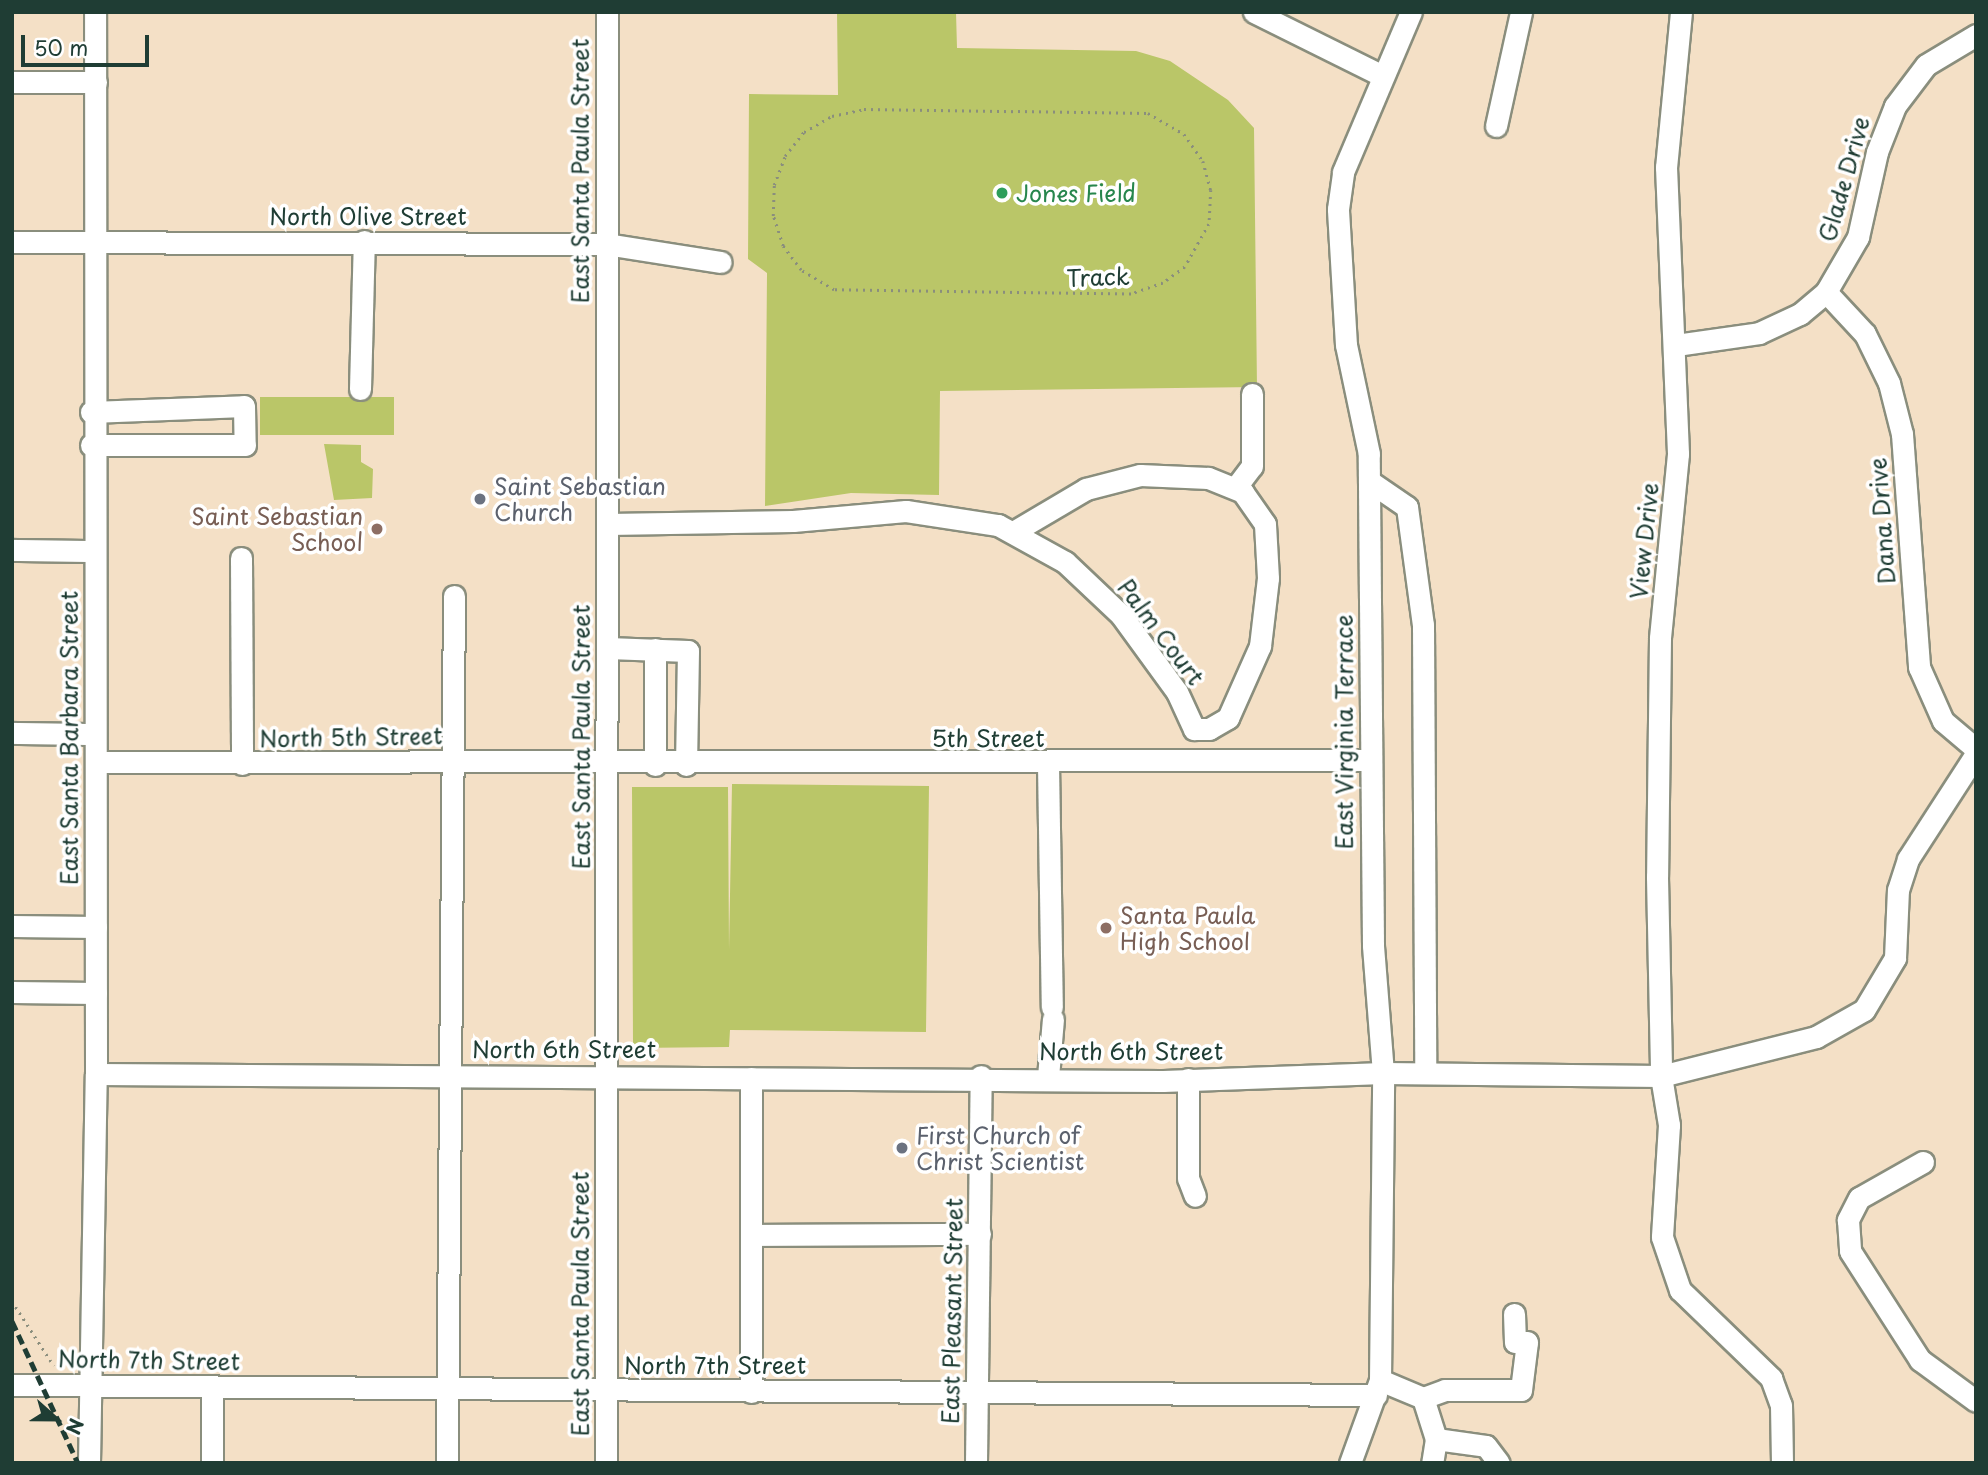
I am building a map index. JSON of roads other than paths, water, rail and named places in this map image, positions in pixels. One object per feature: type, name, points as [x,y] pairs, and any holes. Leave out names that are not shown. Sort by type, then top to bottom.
[{"type":"street","name":"East Santa Barbara Street","points":[[89,1463],[88,1386],[96,1074],[96,762],[91,445],[95,12]]},
{"type":"street","name":"East Santa Paula Street","points":[[606,1463],[607,12]]},
{"type":"street","points":[[1254,12],[1381,75]]},
{"type":"street","name":"East Virginia Terrace","points":[[1350,1463],[1378,1387],[1383,1073],[1375,1010],[1370,761],[1369,454],[1346,345],[1338,209],[1343,172],[1381,75],[1411,12]]},
{"type":"street","points":[[1496,126],[1521,12]]},
{"type":"street","name":"View Drive","points":[[1681,12],[1666,167],[1676,345],[1678,454],[1660,638],[1661,1076],[1669,1125],[1665,1259],[1698,1312],[1770,1378],[1781,1405],[1782,1463]]},
{"type":"street","name":"Glade Drive","points":[[1676,345],[1759,333],[1800,314],[1826,292],[1858,237],[1877,152],[1895,106],[1926,65],[1976,35]]},
{"type":"street","points":[[12,82],[96,82]]},
{"type":"street","points":[[360,389],[364,241]]},
{"type":"street","name":"North Olive Street","points":[[12,242],[364,241],[606,244],[626,253],[721,262]]},
{"type":"street","name":"Dana Drive","points":[[1826,292],[1865,334],[1889,383],[1902,434],[1919,667],[1938,713],[1976,751]]},
{"type":"street","points":[[1015,531],[1086,489],[1140,475],[1186,476],[1236,487],[1252,466],[1252,394]]},
{"type":"street","points":[[91,412],[244,406],[245,445],[91,445]]},
{"type":"street","points":[[1369,481],[1407,507],[1423,625],[1425,1073]]},
{"type":"street","name":"Palm Court","points":[[608,524],[793,521],[906,511],[1015,531],[1065,562],[1112,605],[1177,692],[1194,729],[1209,729],[1228,718],[1249,673],[1268,578],[1265,524],[1236,487]]},
{"type":"street","points":[[12,550],[94,551]]},
{"type":"street","points":[[241,558],[242,764]]},
{"type":"street","points":[[447,1463],[452,1389],[456,762],[454,596]]},
{"type":"street","points":[[608,648],[688,651],[686,765]]},
{"type":"street","points":[[655,649],[655,765]]},
{"type":"street","points":[[12,733],[94,734]]},
{"type":"street","name":"North 6th Street","points":[[96,1074],[606,1074],[751,1078],[981,1076],[1188,1079],[1383,1073],[1661,1076],[1816,1037],[1864,1010],[1892,971],[1908,859],[1976,751]]},
{"type":"street","name":"5th Street","points":[[606,761],[686,765],[1370,761]]},
{"type":"street","name":"North 5th Street","points":[[96,762],[242,764],[606,761]]},
{"type":"street","points":[[1048,764],[1052,1013],[1048,1077]]},
{"type":"street","points":[[12,926],[96,927]]},
{"type":"street","points":[[12,992],[96,993]]},
{"type":"street","name":"East Pleasant Street","points":[[976,1463],[981,1076]]},
{"type":"street","points":[[751,1078],[751,1392]]},
{"type":"street","points":[[1188,1079],[1188,1178],[1195,1196]]},
{"type":"street","points":[[1923,1162],[1858,1198],[1848,1220],[1850,1251],[1920,1360],[1976,1401]]},
{"type":"street","points":[[753,1235],[980,1234]]},
{"type":"street","points":[[1378,1387],[1423,1398],[1445,1390],[1521,1390],[1527,1342],[1515,1342],[1514,1314]]},
{"type":"street","name":"North 7th Street","points":[[12,1385],[751,1392],[1378,1387]]},
{"type":"street","points":[[212,1387],[212,1463]]},
{"type":"street","points":[[1423,1398],[1437,1439],[1432,1463]]},
{"type":"street","points":[[1437,1439],[1486,1446],[1499,1463]]},
{"type":"railway","points":[[12,1321],[78,1463]]},
{"type":"place","name":"Jones Field","points":[[1002,193]]},
{"type":"place","name":"Saint Sebastian Church","points":[[480,499]]},
{"type":"place","name":"Saint Sebastian School","points":[[377,529]]},
{"type":"place","name":"Santa Paula High School","points":[[1106,928]]},
{"type":"place","name":"First Church of Christ Scientist","points":[[902,1148]]}]
